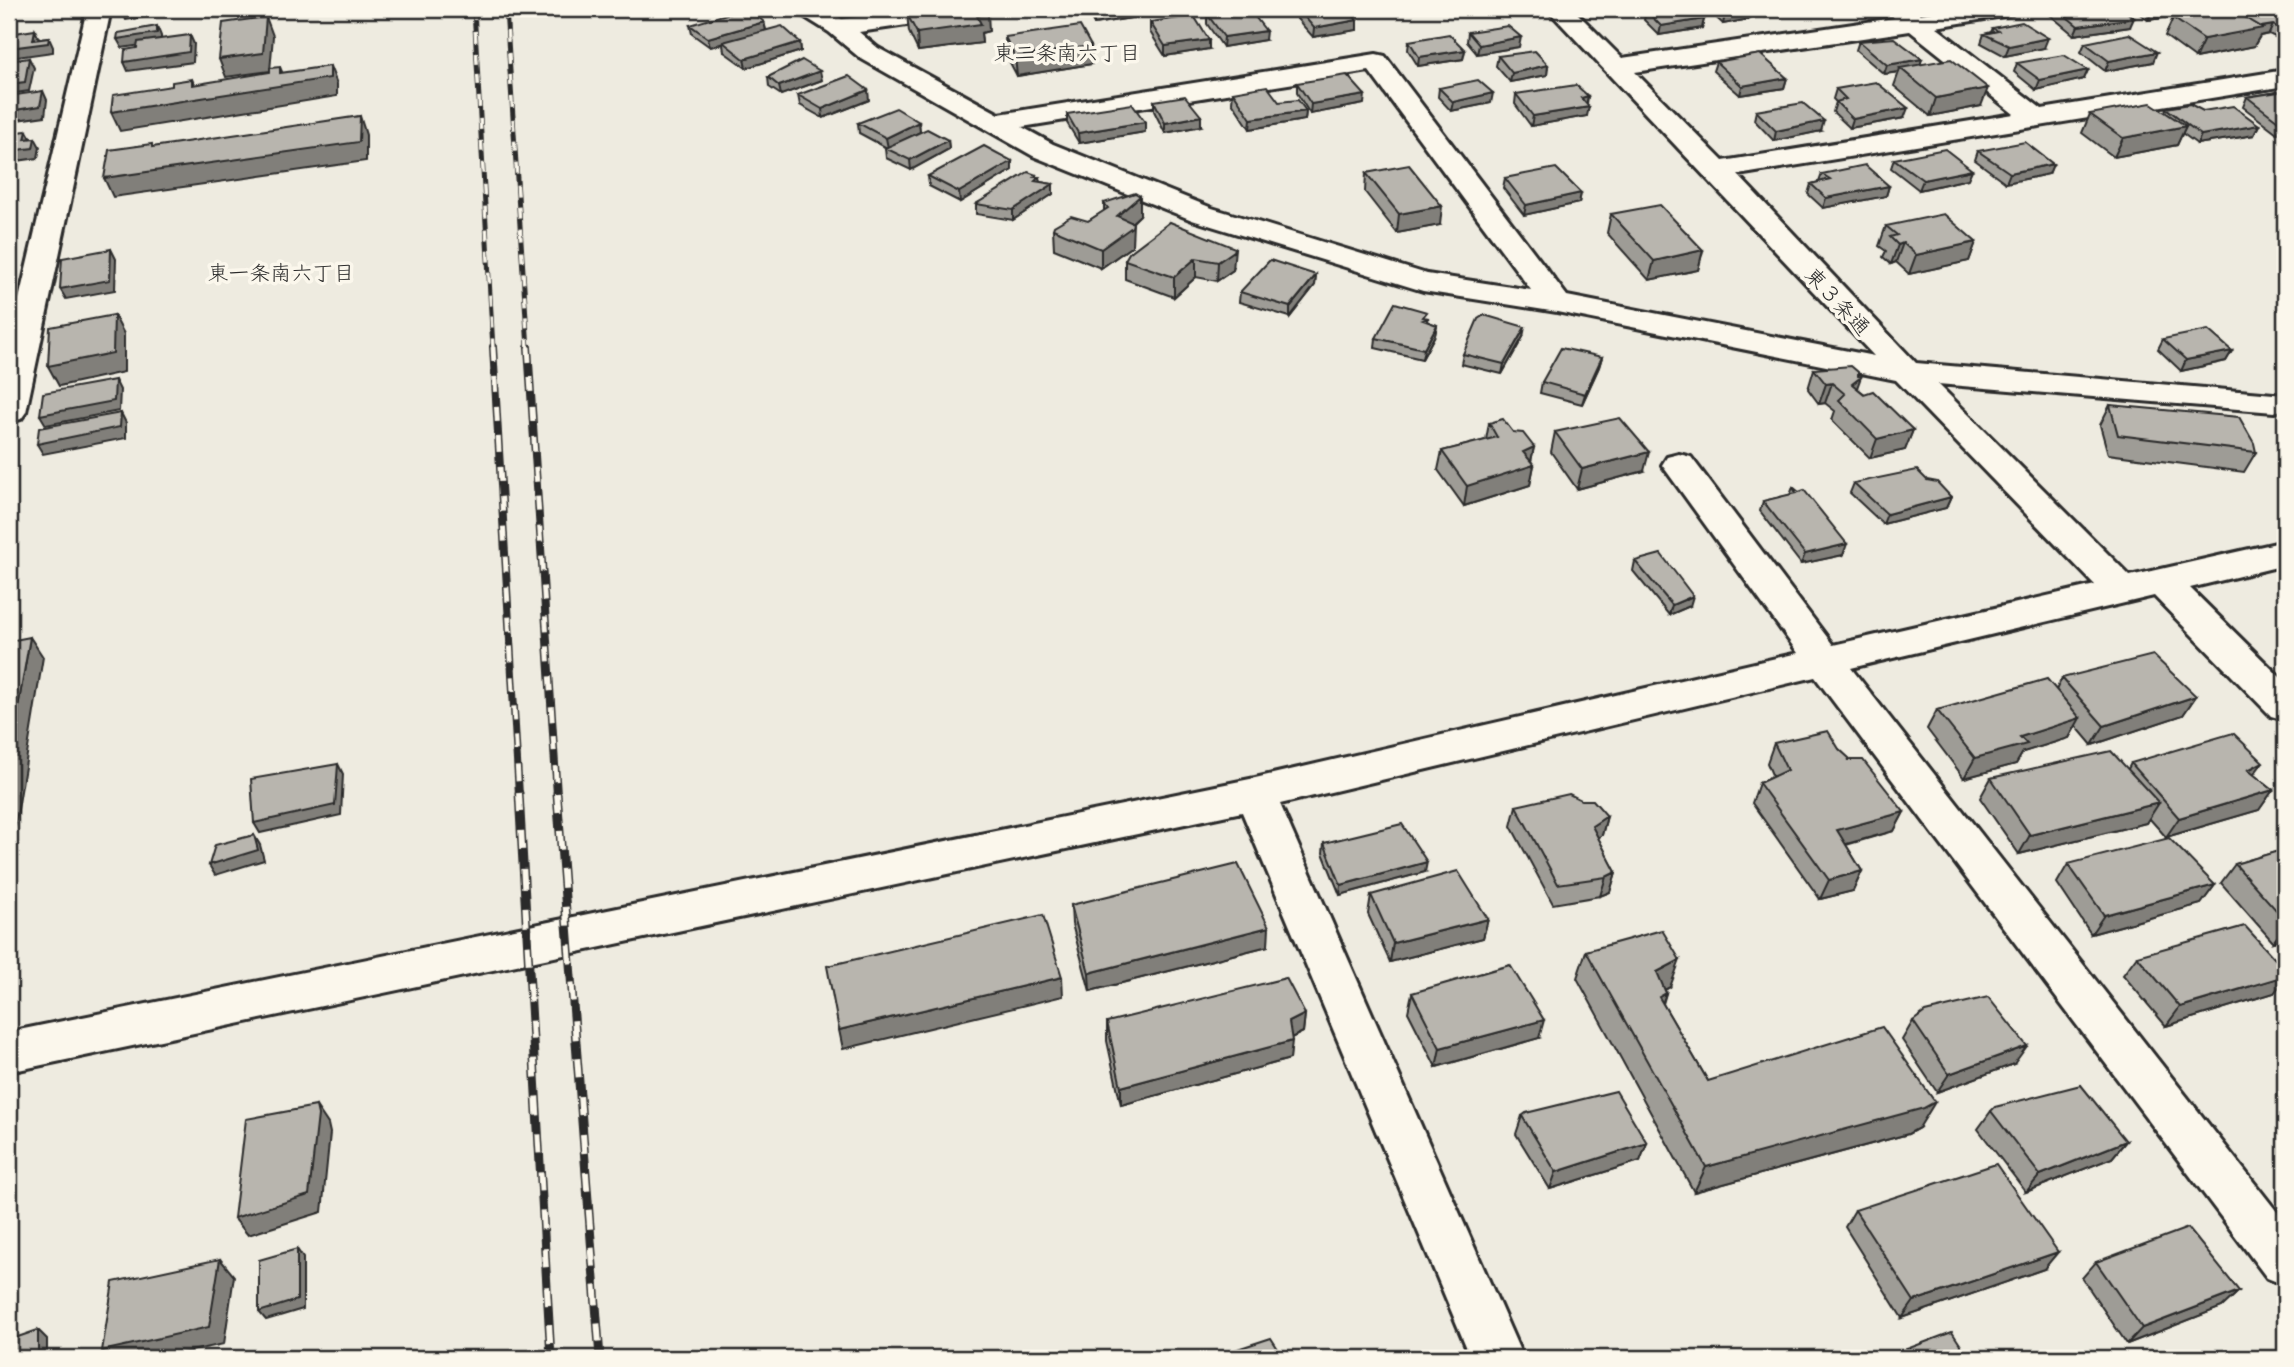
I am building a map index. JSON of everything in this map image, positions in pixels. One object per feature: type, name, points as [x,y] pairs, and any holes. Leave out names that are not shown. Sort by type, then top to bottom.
[{"type":"street","points":[[9,412],[99,9]]},
{"type":"street","points":[[809,9],[838,27],[869,53],[1043,150],[1202,214],[1423,282],[1557,303],[1907,372],[2274,402]]},
{"type":"street","points":[[838,27],[968,9]]},
{"type":"street","name":"東３条通","points":[[1559,9],[1717,170],[1907,372],[2122,590]]},
{"type":"street","points":[[1615,67],[1906,15],[2003,9]]},
{"type":"street","points":[[1906,15],[2036,118]]},
{"type":"street","points":[[995,123],[1376,62],[1557,303]]},
{"type":"street","points":[[1717,170],[2285,78]]},
{"type":"street","points":[[1679,465],[1823,660],[2285,1261]]},
{"type":"street","points":[[9,1052],[1255,794],[2285,553]]},
{"type":"street","points":[[2161,581],[2285,706]]},
{"type":"street","points":[[1255,794],[1497,1358]]},
{"type":"building","points":[[749,9],[764,22],[708,38],[690,25]]},
{"type":"building","points":[[928,9],[986,9],[988,13],[977,16],[981,24],[917,33],[907,14]]},
{"type":"building","points":[[1091,9],[1132,9],[1094,15]]},
{"type":"building","points":[[1249,9],[1266,31],[1224,37],[1207,14]]},
{"type":"building","points":[[1298,9],[1348,9],[1357,20],[1314,28]]},
{"type":"building","points":[[1690,9],[1704,19],[1661,26],[1646,11]]},
{"type":"building","points":[[1719,9],[1751,9],[1752,10],[1725,14]]},
{"type":"building","points":[[2057,9],[2123,9],[2134,18],[2078,26]]},
{"type":"building","points":[[2231,9],[2263,28],[2204,39],[2173,18]]},
{"type":"building","points":[[2285,9],[2285,28],[2273,25],[2261,27],[2235,11]]},
{"type":"building","points":[[1194,16],[1209,40],[1165,46],[1150,22]]},
{"type":"building","points":[[266,17],[263,53],[219,59],[223,23]]},
{"type":"building","points":[[2022,22],[2048,38],[2009,46],[1984,34],[1998,31],[1993,28]]},
{"type":"building","points":[[157,26],[157,33],[117,39],[118,33]]},
{"type":"building","points":[[782,26],[800,42],[744,59],[723,42]]},
{"type":"building","points":[[1080,26],[1091,46],[1015,57],[1005,37]]},
{"type":"building","points":[[1508,26],[1521,37],[1479,45],[1468,32]]},
{"type":"building","points":[[9,27],[16,27],[15,33],[35,30],[33,40],[49,38],[48,43],[9,48]]},
{"type":"building","points":[[1449,34],[1465,50],[1419,57],[1409,41]]},
{"type":"building","points":[[2129,34],[2157,52],[2109,61],[2085,43]]},
{"type":"building","points":[[190,35],[189,52],[124,62],[125,50],[137,48],[138,42]]},
{"type":"building","points":[[1894,38],[1922,59],[1887,65],[1859,41]]},
{"type":"building","points":[[1535,51],[1548,65],[1512,73],[1498,56]]},
{"type":"building","points":[[1760,54],[1787,78],[1742,86],[1716,62]]},
{"type":"building","points":[[2064,55],[2088,70],[2040,80],[2017,63]]},
{"type":"building","points":[[29,58],[25,82],[9,84],[9,61]]},
{"type":"building","points":[[1951,59],[1988,88],[1936,98],[1900,68]]},
{"type":"building","points":[[802,60],[820,71],[779,86],[768,77]]},
{"type":"building","points":[[330,66],[330,78],[111,112],[113,95],[172,86],[172,82],[192,79],[192,85],[270,72],[270,68],[280,67],[280,73]]},
{"type":"building","points":[[1347,75],[1365,95],[1311,104],[1297,83]]},
{"type":"building","points":[[849,76],[868,90],[822,109],[798,95]]},
{"type":"building","points":[[1478,80],[1493,93],[1453,102],[1439,88]]},
{"type":"building","points":[[1876,82],[1908,108],[1853,119],[1836,102],[1846,99],[1836,89]]},
{"type":"building","points":[[1576,85],[1588,96],[1581,98],[1589,107],[1533,116],[1516,94]]},
{"type":"building","points":[[1267,86],[1279,102],[1298,100],[1306,111],[1251,119],[1233,92]]},
{"type":"building","points":[[43,91],[40,106],[9,111],[9,96]]},
{"type":"building","points":[[2285,91],[2285,123],[2282,124],[2247,97]]},
{"type":"building","points":[[1185,96],[1201,116],[1165,123],[1154,101]]},
{"type":"building","points":[[1803,103],[1824,121],[1776,131],[1756,111]]},
{"type":"building","points":[[2151,103],[2186,126],[2123,138],[2090,114]]},
{"type":"building","points":[[1132,104],[1145,122],[1078,133],[1067,114]]},
{"type":"building","points":[[2190,104],[2203,111],[2233,106],[2259,125],[2201,135],[2166,108]]},
{"type":"building","points":[[896,108],[919,122],[886,138],[858,123]]},
{"type":"building","points":[[360,116],[359,142],[104,178],[109,150],[152,144],[152,147]]},
{"type":"building","points":[[927,129],[948,140],[910,160],[885,148]]},
{"type":"building","points":[[27,131],[25,139],[35,138],[33,148],[9,151],[9,133]]},
{"type":"building","points":[[2025,142],[2053,164],[2010,173],[1978,151]]},
{"type":"building","points":[[984,146],[1012,161],[959,192],[928,176]]},
{"type":"building","points":[[1945,149],[1972,170],[1923,180],[1894,159]]},
{"type":"building","points":[[1409,165],[1442,206],[1399,214],[1366,173]]},
{"type":"building","points":[[1865,165],[1889,186],[1826,198],[1811,184],[1830,179],[1822,174]]},
{"type":"building","points":[[1556,168],[1581,193],[1526,205],[1505,178]]},
{"type":"building","points":[[1028,172],[1039,177],[1035,181],[1053,184],[1013,210],[976,204]]},
{"type":"building","points":[[1135,193],[1140,196],[1117,216],[1133,223],[1132,227],[1101,249],[1053,229],[1071,216],[1088,221],[1108,208],[1104,203]]},
{"type":"building","points":[[1660,205],[1703,250],[1654,261],[1611,214]]},
{"type":"building","points":[[1944,214],[1976,242],[1916,255],[1903,243],[1898,245],[1890,237],[1897,235],[1886,226]]},
{"type":"building","points":[[1170,222],[1235,248],[1234,251],[1218,262],[1196,258],[1174,277],[1125,260],[1129,253]]},
{"type":"building","points":[[111,249],[110,280],[60,289],[62,258]]},
{"type":"building","points":[[1270,260],[1316,275],[1290,307],[1240,292]]},
{"type":"building","points":[[1395,303],[1427,312],[1423,317],[1429,318],[1423,320],[1437,325],[1424,349],[1376,338]]},
{"type":"building","points":[[114,315],[113,353],[48,366],[50,327]]},
{"type":"building","points":[[1484,315],[1525,327],[1504,364],[1463,354],[1478,319]]},
{"type":"building","points":[[2208,330],[2232,351],[2186,360],[2163,339]]},
{"type":"building","points":[[1561,348],[1602,357],[1585,394],[1542,382]]},
{"type":"building","points":[[1851,366],[1861,377],[1852,384],[1864,394],[1873,391],[1913,430],[1877,439],[1839,400],[1845,394],[1832,383],[1826,384],[1814,369]]},
{"type":"building","points":[[115,380],[114,401],[40,415],[43,393]]},
{"type":"building","points":[[2110,405],[2239,417],[2254,443],[2256,452],[2118,435]]},
{"type":"building","points":[[121,413],[120,427],[37,444],[39,428]]},
{"type":"building","points":[[1620,418],[1649,452],[1582,469],[1555,432]]},
{"type":"building","points":[[1503,419],[1513,432],[1523,433],[1534,447],[1523,452],[1534,465],[1467,486],[1442,451],[1497,437],[1489,423]]},
{"type":"building","points":[[1917,470],[1927,480],[1937,482],[1951,497],[1887,514],[1854,483]]},
{"type":"building","points":[[1793,487],[1799,492],[1804,490],[1847,544],[1805,554],[1763,501],[1796,493]]},
{"type":"building","points":[[1661,554],[1693,596],[1672,605],[1635,561]]},
{"type":"building","points":[[30,637],[9,760],[9,641]]},
{"type":"building","points":[[2153,655],[2196,696],[2104,726],[2062,678]]},
{"type":"building","points":[[2047,679],[2080,718],[2020,737],[2027,744],[1975,758],[1937,710]]},
{"type":"building","points":[[1828,731],[1839,749],[1850,759],[1848,760],[1863,760],[1904,812],[1837,830],[1862,871],[1829,880],[1759,783],[1787,770],[1774,743]]},
{"type":"building","points":[[2233,733],[2263,762],[2248,770],[2273,790],[2179,818],[2131,763]]},
{"type":"building","points":[[2111,751],[2159,803],[2030,835],[1991,778]]},
{"type":"building","points":[[338,764],[335,805],[254,823],[251,779]]},
{"type":"building","points":[[1569,794],[1581,800],[1593,800],[1607,816],[1592,826],[1616,872],[1606,877],[1558,884],[1516,806]]},
{"type":"building","points":[[1402,824],[1427,862],[1341,885],[1324,843]]},
{"type":"building","points":[[254,835],[258,850],[209,865],[215,845]]},
{"type":"building","points":[[2169,838],[2215,885],[2104,915],[2068,864]]},
{"type":"building","points":[[2285,849],[2285,920],[2235,864]]},
{"type":"building","points":[[1238,864],[1269,927],[1089,973],[1071,905]]},
{"type":"building","points":[[1458,871],[1488,919],[1393,943],[1371,895]]},
{"type":"building","points":[[1043,915],[1062,977],[839,1030],[827,966]]},
{"type":"building","points":[[2245,926],[2285,970],[2285,976],[2180,1007],[2137,956]]},
{"type":"building","points":[[1662,930],[1680,960],[1657,972],[1666,993],[1659,997],[1708,1081],[1882,1027],[1935,1102],[1924,1108],[1706,1167],[1586,951]]},
{"type":"building","points":[[1510,965],[1544,1020],[1440,1048],[1412,993]]},
{"type":"building","points":[[1286,978],[1305,1014],[1289,1022],[1292,1041],[1121,1087],[1107,1022]]},
{"type":"building","points":[[1988,997],[2027,1046],[1949,1074],[1913,1021],[1925,1012]]},
{"type":"building","points":[[2081,1085],[2126,1141],[2040,1175],[1991,1111],[1995,1107]]},
{"type":"building","points":[[1616,1091],[1647,1143],[1556,1172],[1522,1116]]},
{"type":"building","points":[[316,1106],[318,1115],[309,1195],[234,1218],[246,1119]]},
{"type":"building","points":[[1996,1164],[2058,1252],[1914,1301],[1855,1210]]},
{"type":"building","points":[[2188,1228],[2239,1291],[2142,1328],[2096,1262]]},
{"type":"building","points":[[297,1249],[297,1300],[259,1312],[259,1260]]},
{"type":"building","points":[[220,1259],[209,1327],[102,1351],[113,1282]]},
{"type":"building","points":[[38,1330],[38,1358],[9,1358],[9,1340]]},
{"type":"building","points":[[1952,1332],[1969,1358],[1883,1358]]},
{"type":"building","points":[[1271,1338],[1282,1358],[1210,1358]]},
{"type":"railway","points":[[474,9],[493,349]]},
{"type":"railway","points":[[506,9],[528,349]]},
{"type":"railway","points":[[493,347],[519,795]]},
{"type":"railway","points":[[528,347],[557,795]]},
{"type":"railway","points":[[519,793],[551,1358]]},
{"type":"railway","points":[[557,793],[600,1358]]},
{"type":"district","name":"東二条南六丁目","points":[[1067,51]]},
{"type":"district","name":"東一条南六丁目","points":[[281,271]]}]
